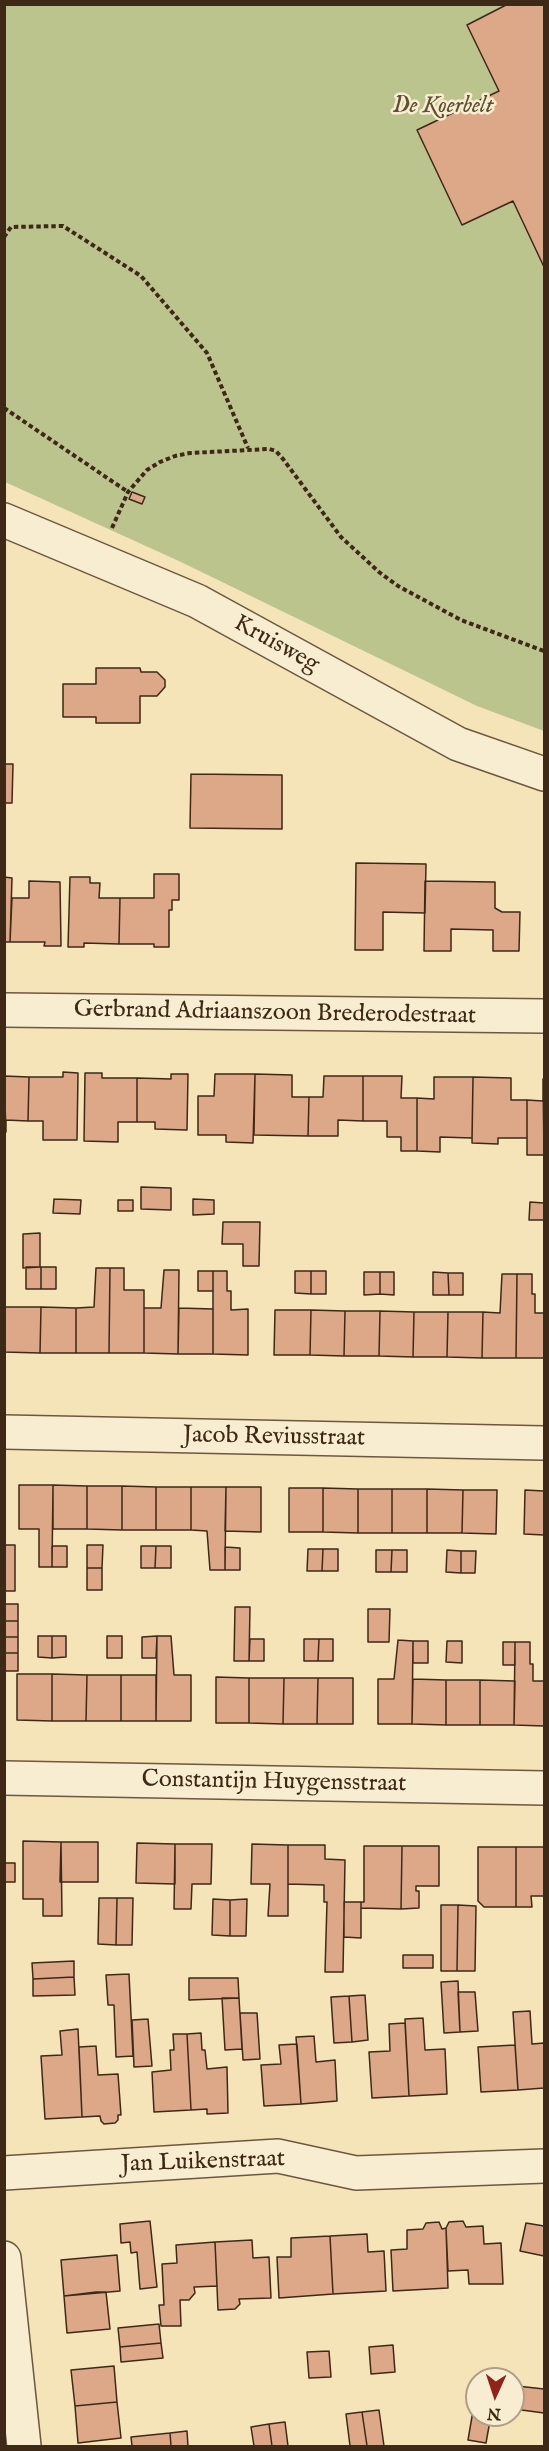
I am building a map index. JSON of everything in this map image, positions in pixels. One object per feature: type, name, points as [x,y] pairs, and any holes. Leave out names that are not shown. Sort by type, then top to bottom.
[{"type":"street","name":"Kruisweg","points":[[4,520],[196,601],[458,744],[544,774]]},
{"type":"street","name":"Gerbrand Adriaanszoon Brederodestraat","points":[[4,1010],[544,1016]]},
{"type":"street","name":"Jacob Reviusstraat","points":[[4,1432],[544,1443]]},
{"type":"street","name":"Constantijn Huygensstraat","points":[[4,1778],[544,1788]]},
{"type":"street","name":"Jan Luikenstraat","points":[[4,2173],[278,2156],[356,2173],[544,2166]]},
{"type":"street","points":[[4,2258],[24,2446]]},
{"type":"path","points":[[4,237],[11,227],[63,226],[141,276],[207,353],[248,448]]},
{"type":"path","points":[[4,408],[128,492]]},
{"type":"path","points":[[99,559],[128,492],[147,470],[175,456],[248,448],[276,451],[341,537],[379,572],[461,620],[544,651]]},
{"type":"green space","name":"De Koerbelt","points":[[5,5],[544,5],[544,731],[477,706],[181,562],[5,482]]},
{"type":"building","points":[[508,4],[544,4],[544,267],[513,201],[462,225],[417,130],[499,91],[467,25]]},
{"type":"building","points":[[132,492],[145,497],[142,504],[129,499]]},
{"type":"building","points":[[96,668],[140,668],[141,672],[157,672],[165,680],[165,687],[157,696],[140,696],[140,723],[96,723],[96,717],[63,717],[63,684],[96,684]]},
{"type":"building","points":[[4,764],[13,764],[12,803],[4,803]]},
{"type":"building","points":[[191,774],[282,775],[282,829],[190,828]]},
{"type":"building","points":[[356,863],[426,864],[425,913],[383,912],[383,950],[355,950]]},
{"type":"building","points":[[154,874],[179,874],[179,900],[172,900],[172,910],[169,910],[169,947],[154,947],[154,944],[119,944],[120,898],[154,898]]},
{"type":"building","points":[[4,877],[12,878],[10,942],[4,942]]},
{"type":"building","points":[[70,877],[90,877],[90,883],[100,883],[99,898],[120,898],[119,944],[84,943],[84,947],[68,947]]},
{"type":"building","points":[[29,881],[60,882],[61,946],[44,946],[45,942],[10,942],[12,898],[29,898]]},
{"type":"building","points":[[425,881],[495,882],[495,908],[502,912],[520,912],[519,951],[493,951],[493,930],[451,929],[451,951],[424,951]]},
{"type":"building","points":[[63,1072],[78,1073],[77,1140],[43,1140],[43,1121],[28,1121],[29,1077],[63,1077]]},
{"type":"building","points":[[85,1073],[102,1073],[102,1078],[137,1078],[137,1122],[118,1122],[118,1142],[84,1141]]},
{"type":"building","points":[[171,1074],[188,1074],[187,1130],[155,1129],[155,1122],[137,1122],[137,1078],[171,1079]]},
{"type":"building","points":[[215,1074],[255,1074],[253,1143],[226,1142],[226,1135],[198,1135],[198,1096],[214,1096]]},
{"type":"building","points":[[255,1074],[292,1075],[292,1097],[309,1097],[308,1136],[254,1135]]},
{"type":"building","points":[[4,1076],[29,1077],[28,1121],[6,1120],[6,1132]]},
{"type":"building","points":[[324,1076],[363,1076],[363,1121],[338,1120],[338,1136],[308,1136],[309,1097],[323,1097]]},
{"type":"building","points":[[363,1076],[402,1076],[401,1098],[417,1098],[417,1151],[401,1151],[401,1137],[387,1137],[387,1121],[363,1121]]},
{"type":"building","points":[[434,1077],[473,1077],[472,1138],[440,1137],[440,1152],[417,1151],[417,1098],[434,1099]]},
{"type":"building","points":[[473,1077],[511,1078],[511,1100],[527,1100],[527,1138],[498,1138],[498,1144],[472,1143]]},
{"type":"building","points":[[543,1079],[544,1155],[527,1155],[527,1100],[543,1101]]},
{"type":"building","points":[[141,1187],[171,1188],[171,1210],[141,1209]]},
{"type":"building","points":[[54,1199],[81,1200],[80,1214],[53,1213]]},
{"type":"building","points":[[193,1199],[214,1200],[214,1214],[193,1215]]},
{"type":"building","points":[[118,1200],[133,1200],[133,1211],[118,1211]]},
{"type":"building","points":[[530,1202],[544,1203],[544,1220],[529,1220]]},
{"type":"building","points":[[223,1222],[260,1222],[259,1266],[243,1266],[243,1244],[222,1244]]},
{"type":"building","points":[[40,1233],[40,1267],[23,1268],[23,1234]]},
{"type":"building","points":[[26,1267],[41,1267],[41,1289],[26,1289]]},
{"type":"building","points":[[41,1267],[56,1267],[56,1289],[41,1289]]},
{"type":"building","points":[[96,1268],[110,1268],[109,1353],[76,1353],[76,1308],[94,1307]]},
{"type":"building","points":[[110,1268],[124,1268],[124,1290],[144,1290],[144,1353],[109,1353]]},
{"type":"building","points":[[164,1270],[179,1270],[178,1354],[144,1353],[144,1308],[161,1308]]},
{"type":"building","points":[[198,1271],[213,1271],[213,1291],[198,1291]]},
{"type":"building","points":[[213,1271],[227,1271],[227,1291],[231,1291],[231,1310],[248,1309],[248,1355],[213,1354]]},
{"type":"building","points":[[295,1271],[311,1271],[311,1294],[295,1293]]},
{"type":"building","points":[[311,1271],[326,1271],[326,1294],[311,1294]]},
{"type":"building","points":[[364,1272],[380,1272],[380,1294],[364,1295]]},
{"type":"building","points":[[380,1272],[394,1272],[394,1295],[380,1294]]},
{"type":"building","points":[[433,1272],[448,1273],[449,1295],[433,1295]]},
{"type":"building","points":[[448,1273],[463,1273],[463,1295],[449,1295]]},
{"type":"building","points":[[502,1274],[517,1274],[516,1358],[482,1358],[483,1312],[500,1313]]},
{"type":"building","points":[[517,1274],[532,1274],[535,1313],[544,1313],[544,1358],[516,1358]]},
{"type":"building","points":[[5,1307],[41,1307],[40,1353],[4,1352]]},
{"type":"building","points":[[41,1307],[76,1308],[76,1353],[40,1353]]},
{"type":"building","points":[[179,1308],[213,1309],[213,1354],[178,1354]]},
{"type":"building","points":[[275,1310],[311,1310],[310,1355],[274,1355]]},
{"type":"building","points":[[311,1310],[345,1311],[344,1356],[310,1355]]},
{"type":"building","points":[[345,1311],[380,1311],[379,1356],[344,1356]]},
{"type":"building","points":[[380,1311],[414,1312],[413,1357],[379,1356]]},
{"type":"building","points":[[414,1312],[448,1312],[447,1357],[413,1357]]},
{"type":"building","points":[[448,1312],[483,1312],[482,1358],[447,1357]]},
{"type":"building","points":[[19,1485],[53,1485],[52,1567],[39,1567],[39,1529],[19,1529]]},
{"type":"building","points":[[53,1485],[87,1486],[87,1529],[53,1529]]},
{"type":"building","points":[[87,1486],[122,1486],[122,1530],[87,1529]]},
{"type":"building","points":[[122,1486],[156,1487],[156,1530],[122,1530]]},
{"type":"building","points":[[156,1487],[191,1487],[191,1530],[156,1530]]},
{"type":"building","points":[[191,1487],[226,1487],[225,1570],[210,1570],[207,1531],[191,1530]]},
{"type":"building","points":[[226,1487],[261,1487],[261,1532],[225,1531]]},
{"type":"building","points":[[289,1488],[323,1488],[323,1532],[289,1532]]},
{"type":"building","points":[[323,1488],[358,1489],[358,1533],[323,1532]]},
{"type":"building","points":[[358,1489],[392,1489],[392,1533],[358,1533]]},
{"type":"building","points":[[392,1489],[427,1489],[427,1533],[392,1533]]},
{"type":"building","points":[[427,1489],[463,1490],[462,1533],[427,1533]]},
{"type":"building","points":[[463,1490],[497,1490],[496,1534],[462,1533]]},
{"type":"building","points":[[525,1490],[544,1491],[544,1535],[524,1534]]},
{"type":"building","points":[[4,1545],[15,1545],[15,1591],[4,1591]]},
{"type":"building","points":[[87,1545],[103,1545],[102,1568],[87,1568]]},
{"type":"building","points":[[52,1546],[67,1546],[67,1567],[52,1567]]},
{"type":"building","points":[[141,1546],[156,1546],[155,1568],[141,1568]]},
{"type":"building","points":[[156,1546],[171,1546],[171,1568],[155,1568]]},
{"type":"building","points":[[225,1547],[240,1548],[240,1570],[225,1570]]},
{"type":"building","points":[[308,1549],[323,1549],[322,1571],[307,1571]]},
{"type":"building","points":[[323,1549],[338,1549],[338,1571],[322,1571]]},
{"type":"building","points":[[376,1550],[392,1550],[391,1572],[376,1572]]},
{"type":"building","points":[[392,1550],[407,1550],[407,1572],[391,1572]]},
{"type":"building","points":[[447,1550],[461,1551],[461,1573],[446,1572]]},
{"type":"building","points":[[461,1551],[476,1551],[475,1573],[461,1573]]},
{"type":"building","points":[[87,1568],[102,1568],[102,1590],[87,1590]]},
{"type":"building","points":[[4,1604],[18,1604],[18,1621],[4,1621]]},
{"type":"building","points":[[235,1607],[250,1607],[249,1661],[234,1661]]},
{"type":"building","points":[[368,1609],[390,1609],[389,1642],[368,1642]]},
{"type":"building","points":[[4,1621],[18,1621],[18,1637],[4,1637]]},
{"type":"building","points":[[38,1636],[52,1636],[52,1658],[38,1657]]},
{"type":"building","points":[[52,1636],[66,1636],[66,1657],[52,1658]]},
{"type":"building","points":[[107,1636],[122,1636],[122,1658],[107,1658]]},
{"type":"building","points":[[157,1636],[171,1636],[174,1675],[191,1675],[191,1721],[156,1721]]},
{"type":"building","points":[[157,1636],[156,1658],[142,1658],[142,1637]]},
{"type":"building","points":[[4,1637],[18,1637],[18,1653],[4,1653]]},
{"type":"building","points":[[250,1639],[264,1639],[264,1661],[249,1661]]},
{"type":"building","points":[[304,1639],[319,1639],[318,1661],[304,1661]]},
{"type":"building","points":[[319,1639],[333,1639],[333,1661],[318,1661]]},
{"type":"building","points":[[398,1640],[413,1641],[412,1724],[378,1724],[378,1679],[394,1679]]},
{"type":"building","points":[[413,1641],[428,1641],[428,1663],[413,1663]]},
{"type":"building","points":[[447,1641],[462,1641],[462,1663],[446,1662]]},
{"type":"building","points":[[503,1642],[515,1642],[515,1665],[503,1665]]},
{"type":"building","points":[[515,1642],[530,1642],[533,1681],[544,1681],[544,1726],[514,1725]]},
{"type":"building","points":[[4,1653],[18,1653],[18,1671],[4,1671]]},
{"type":"building","points":[[17,1674],[52,1674],[52,1721],[17,1720]]},
{"type":"building","points":[[52,1674],[87,1675],[86,1721],[52,1721]]},
{"type":"building","points":[[87,1675],[121,1675],[121,1721],[86,1721]]},
{"type":"building","points":[[121,1675],[156,1675],[156,1721],[121,1721]]},
{"type":"building","points":[[216,1677],[249,1678],[249,1723],[216,1723]]},
{"type":"building","points":[[249,1678],[284,1678],[283,1724],[249,1723]]},
{"type":"building","points":[[284,1678],[318,1678],[317,1724],[283,1724]]},
{"type":"building","points":[[318,1678],[353,1678],[353,1724],[317,1724]]},
{"type":"building","points":[[413,1679],[446,1680],[446,1725],[412,1724]]},
{"type":"building","points":[[446,1680],[480,1680],[480,1725],[446,1725]]},
{"type":"building","points":[[480,1680],[515,1681],[514,1725],[480,1725]]},
{"type":"building","points":[[23,1841],[61,1842],[62,1916],[43,1916],[43,1899],[23,1899]]},
{"type":"building","points":[[61,1842],[98,1842],[98,1882],[60,1882]]},
{"type":"building","points":[[137,1843],[175,1844],[175,1884],[136,1883]]},
{"type":"building","points":[[175,1844],[212,1844],[211,1884],[192,1884],[191,1909],[174,1909]]},
{"type":"building","points":[[252,1844],[288,1845],[288,1916],[268,1916],[270,1884],[251,1884]]},
{"type":"building","points":[[288,1845],[325,1845],[325,1859],[345,1860],[343,1972],[325,1972],[327,1902],[324,1902],[324,1885],[288,1884]]},
{"type":"building","points":[[364,1846],[402,1846],[401,1909],[361,1908],[361,1902],[364,1902]]},
{"type":"building","points":[[402,1846],[439,1846],[439,1886],[416,1886],[416,1891],[419,1891],[419,1908],[401,1909]]},
{"type":"building","points":[[478,1847],[516,1847],[516,1907],[484,1907],[478,1901]]},
{"type":"building","points":[[516,1847],[544,1847],[544,1896],[531,1896],[532,1907],[516,1907]]},
{"type":"building","points":[[4,1863],[15,1863],[15,1882],[4,1882]]},
{"type":"building","points":[[99,1898],[117,1898],[116,1945],[98,1944]]},
{"type":"building","points":[[117,1898],[133,1898],[132,1945],[116,1945]]},
{"type":"building","points":[[213,1899],[230,1900],[230,1936],[212,1935]]},
{"type":"building","points":[[247,1899],[246,1936],[230,1936],[230,1900]]},
{"type":"building","points":[[344,1902],[361,1902],[361,1938],[344,1937]]},
{"type":"building","points":[[441,1905],[458,1905],[457,1971],[441,1971]]},
{"type":"building","points":[[458,1905],[476,1906],[475,1971],[457,1971]]},
{"type":"building","points":[[403,1955],[433,1955],[433,1968],[403,1968]]},
{"type":"building","points":[[74,1961],[74,1977],[33,1979],[32,1963]]},
{"type":"building","points":[[129,1974],[133,2056],[116,2057],[114,2005],[108,2005],[106,1975]]},
{"type":"building","points":[[74,1977],[75,1995],[33,1996],[33,1979]]},
{"type":"building","points":[[189,1978],[238,1978],[239,1998],[189,2000]]},
{"type":"building","points":[[458,1981],[460,2032],[444,2033],[441,1982]]},
{"type":"building","points":[[458,1992],[475,1992],[478,2031],[460,2032]]},
{"type":"building","points":[[365,1995],[368,2040],[352,2042],[349,1996]]},
{"type":"building","points":[[349,1996],[352,2042],[334,2043],[331,1997]]},
{"type":"building","points":[[222,1998],[239,1998],[242,2049],[225,2050]]},
{"type":"building","points":[[530,2011],[532,2044],[544,2043],[544,2088],[518,2090],[513,2012]]},
{"type":"building","points":[[240,2013],[257,2013],[260,2059],[243,2060]]},
{"type":"building","points":[[423,2018],[425,2050],[445,2049],[447,2094],[409,2096],[405,2019]]},
{"type":"building","points":[[148,2019],[152,2066],[134,2067],[132,2020]]},
{"type":"building","points":[[405,2023],[409,2096],[372,2098],[369,2052],[390,2051],[389,2024]]},
{"type":"building","points":[[78,2029],[82,2117],[45,2119],[41,2056],[62,2055],[60,2031]]},
{"type":"building","points":[[201,2033],[202,2050],[205,2050],[207,2069],[227,2067],[228,2113],[207,2114],[207,2109],[191,2110],[187,2034]]},
{"type":"building","points":[[173,2034],[187,2034],[191,2110],[154,2112],[152,2072],[171,2070],[170,2050],[174,2050]]},
{"type":"building","points":[[314,2036],[316,2062],[335,2060],[337,2101],[301,2104],[296,2037]]},
{"type":"building","points":[[297,2044],[301,2104],[264,2106],[261,2065],[281,2064],[279,2045]]},
{"type":"building","points":[[515,2045],[518,2090],[481,2092],[478,2047]]},
{"type":"building","points":[[96,2046],[98,2075],[118,2074],[121,2115],[118,2115],[115,2123],[104,2124],[100,2116],[82,2117],[79,2047]]},
{"type":"building","points":[[150,2221],[157,2287],[140,2289],[137,2252],[131,2253],[130,2242],[121,2243],[120,2224]]},
{"type":"building","points":[[463,2221],[466,2227],[483,2226],[484,2244],[501,2243],[503,2284],[469,2284],[468,2270],[448,2271],[446,2228],[449,2222]]},
{"type":"building","points":[[439,2222],[442,2229],[446,2228],[448,2288],[393,2291],[391,2250],[407,2249],[407,2230],[423,2229],[426,2223]]},
{"type":"building","points":[[526,2223],[544,2226],[544,2256],[520,2251]]},
{"type":"building","points":[[367,2234],[368,2252],[384,2251],[386,2291],[333,2294],[330,2236]]},
{"type":"building","points":[[330,2236],[333,2294],[279,2298],[277,2257],[291,2257],[291,2238]]},
{"type":"building","points":[[252,2240],[253,2258],[269,2257],[271,2298],[239,2299],[240,2304],[235,2309],[218,2310],[215,2242]]},
{"type":"building","points":[[215,2242],[217,2286],[194,2287],[195,2293],[189,2300],[180,2300],[181,2326],[161,2326],[159,2305],[164,2305],[162,2264],[177,2263],[176,2245]]},
{"type":"building","points":[[117,2255],[120,2291],[64,2296],[61,2260]]},
{"type":"building","points":[[106,2292],[110,2329],[67,2333],[64,2296]]},
{"type":"building","points":[[159,2324],[161,2343],[120,2347],[118,2328]]},
{"type":"building","points":[[161,2343],[163,2358],[121,2362],[120,2347]]},
{"type":"building","points":[[393,2345],[395,2372],[371,2374],[369,2347]]},
{"type":"building","points":[[329,2351],[331,2377],[309,2378],[307,2352]]},
{"type":"building","points":[[114,2366],[117,2402],[75,2406],[71,2370]]},
{"type":"building","points":[[525,2387],[544,2389],[544,2413],[525,2410]]},
{"type":"building","points":[[117,2402],[121,2438],[78,2443],[75,2406]]},
{"type":"building","points":[[379,2410],[384,2446],[367,2446],[362,2412]]},
{"type":"building","points":[[362,2412],[367,2446],[350,2446],[346,2414]]},
{"type":"building","points":[[285,2422],[288,2446],[272,2446],[269,2424]]},
{"type":"building","points":[[269,2424],[272,2446],[254,2446],[251,2427]]},
{"type":"building","points":[[470,2427],[489,2427],[486,2443],[468,2440]]},
{"type":"building","points":[[187,2431],[188,2446],[171,2446],[170,2433]]},
{"type":"building","points":[[170,2433],[171,2446],[132,2446],[131,2437]]}]
